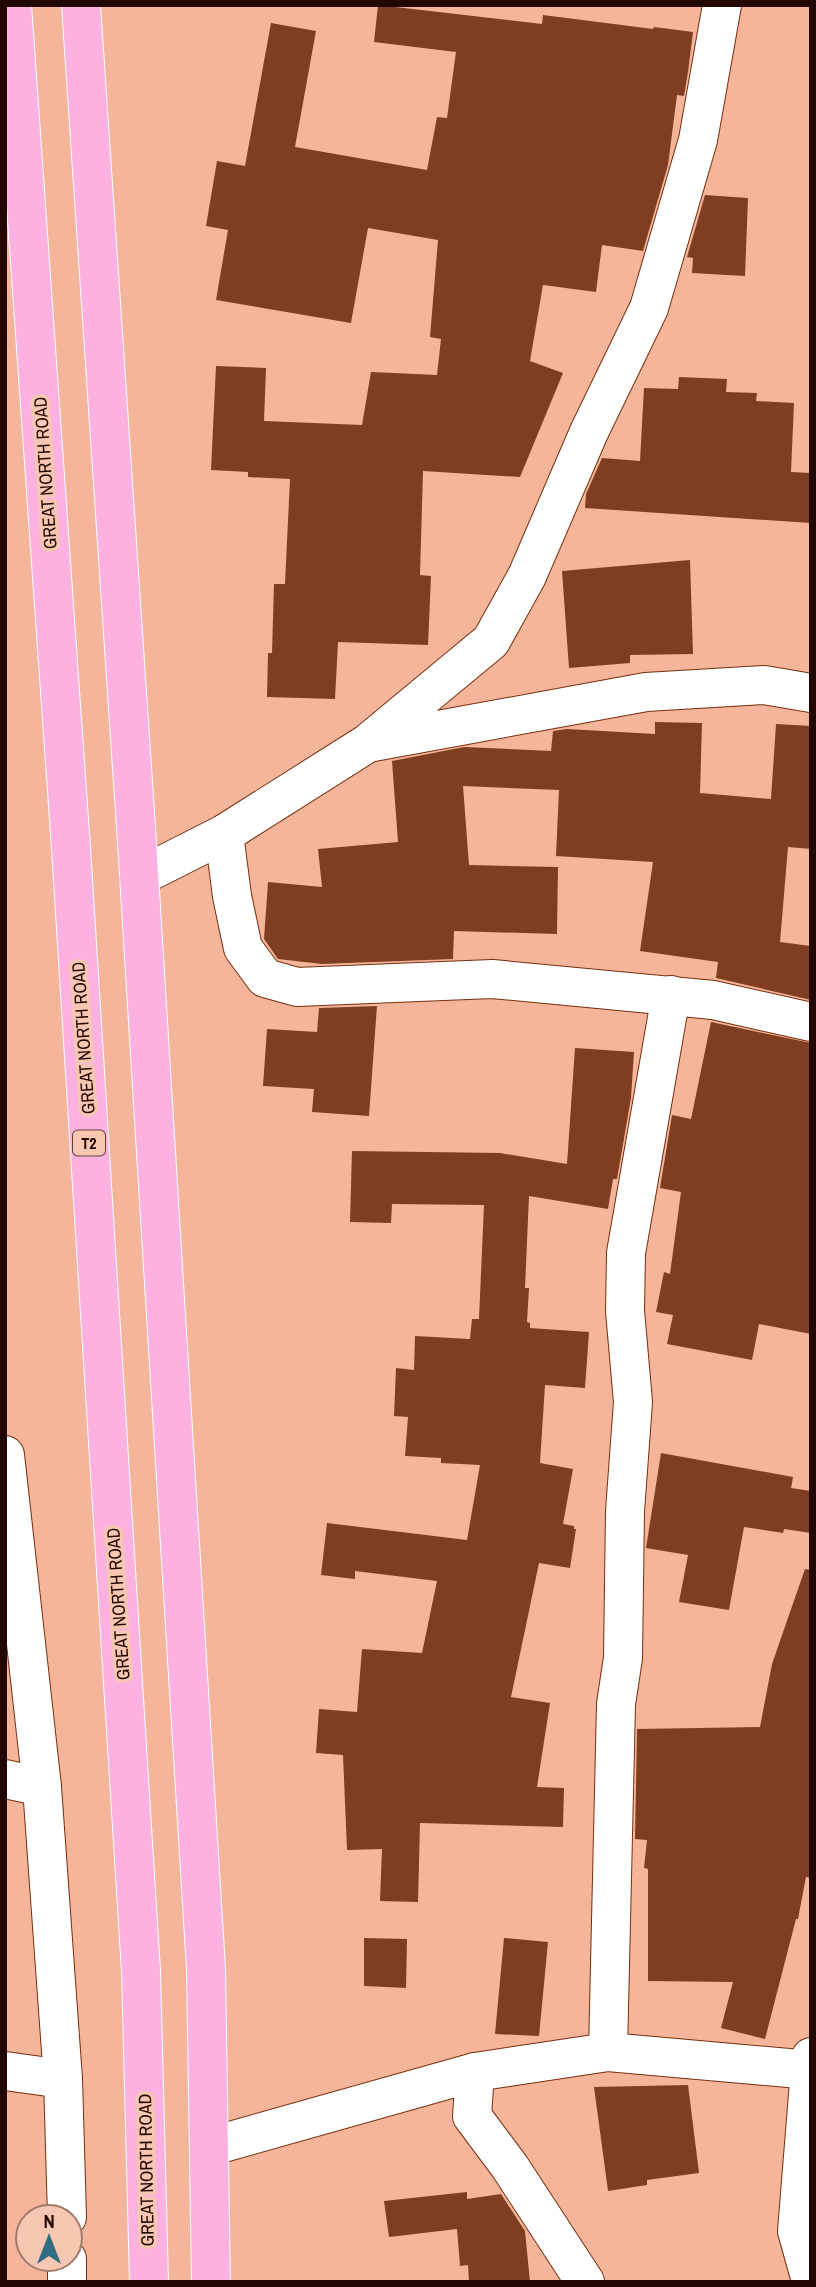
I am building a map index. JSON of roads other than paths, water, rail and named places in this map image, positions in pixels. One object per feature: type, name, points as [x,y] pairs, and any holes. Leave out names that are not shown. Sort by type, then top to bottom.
[{"type":"main road","name":"GREAT NORTH ROAD","points":[[12,5],[69,821],[142,1971],[149,2282]]},
{"type":"main road","points":[[81,5],[139,877],[205,1955],[211,2282]]},
{"type":"street","points":[[139,877],[224,834],[368,743],[491,640],[527,576],[589,432],[649,308],[698,140],[722,5]]},
{"type":"street","points":[[368,743],[646,692],[764,685],[811,692]]},
{"type":"street","points":[[224,834],[232,897],[243,948],[265,978],[297,987],[492,979],[713,1000],[811,1022]]},
{"type":"street","points":[[608,2052],[616,1704],[623,1658],[625,1511],[633,1402],[625,1311],[626,1253],[671,995]]},
{"type":"street","points":[[5,1455],[42,1787],[63,2079],[66,2203]]},
{"type":"street","points":[[5,1779],[42,1787]]},
{"type":"street","points":[[209,2147],[475,2072],[608,2052],[810,2066],[797,2231],[811,2281]]},
{"type":"street","points":[[5,2071],[63,2079]]},
{"type":"street","points":[[475,2072],[472,2116],[510,2167],[585,2282]]}]
